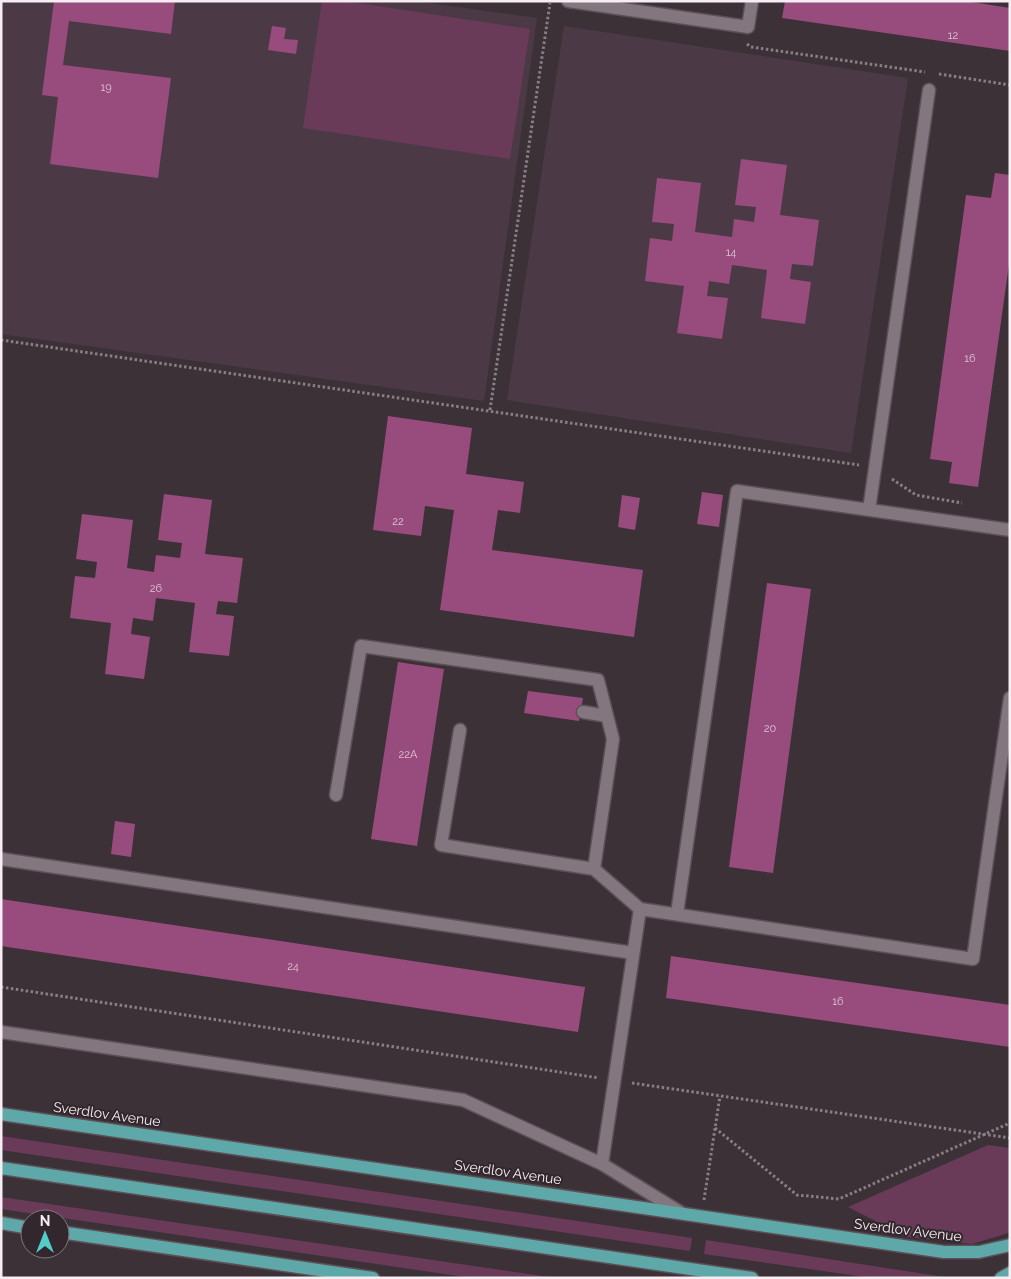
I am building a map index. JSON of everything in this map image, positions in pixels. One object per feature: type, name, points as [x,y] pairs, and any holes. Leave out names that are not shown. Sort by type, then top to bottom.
[{"type":"main road","name":"Sverdlov Avenue","points":[[1,1114],[944,1252],[979,1252],[1010,1245]]},
{"type":"main road","points":[[1,1168],[752,1278]]},
{"type":"main road","points":[[1,1223],[20,1226]]},
{"type":"main road","points":[[70,1233],[373,1278]]},
{"type":"main road","points":[[1001,1278],[1010,1273]]},
{"type":"street","points":[[568,1],[748,27],[752,1]]},
{"type":"street","points":[[868,510],[929,90]]},
{"type":"street","points":[[676,914],[737,491],[1010,530]]},
{"type":"street","points":[[336,795],[362,646],[598,680],[613,739],[594,869]]},
{"type":"street","points":[[460,730],[441,845],[594,869],[640,909],[973,959],[1010,698]]},
{"type":"street","points":[[582,712],[607,716]]},
{"type":"street","points":[[1,859],[633,954]]},
{"type":"street","points":[[602,1164],[640,909]]},
{"type":"street","points":[[1,1032],[463,1100],[602,1164],[680,1212]]},
{"type":"path","points":[[490,410],[550,1]]},
{"type":"path","points":[[722,22],[751,47],[927,72]]},
{"type":"path","points":[[936,74],[1010,85]]},
{"type":"path","points":[[1,340],[874,467],[916,495],[972,505]]},
{"type":"path","points":[[1,987],[614,1081],[1010,1138]]},
{"type":"path","points":[[703,1208],[720,1096]]},
{"type":"path","points":[[715,1128],[797,1195],[839,1200],[1010,1123]]},
{"type":"shaded area","points":[[1,1],[414,1],[537,18],[484,401],[1,334]]},
{"type":"shaded area","points":[[322,1],[344,1],[530,29],[510,159],[303,128]]},
{"type":"shaded area","points":[[564,26],[908,78],[851,453],[507,400]]},
{"type":"shaded area","points":[[1,1136],[692,1238],[690,1251],[1,1150]]},
{"type":"shaded area","points":[[988,1145],[1010,1148],[1010,1232],[972,1244],[907,1237],[848,1207]]},
{"type":"shaded area","points":[[1,1197],[556,1278],[472,1278],[70,1219],[70,1209],[20,1209],[20,1212],[1,1209]]},
{"type":"shaded area","points":[[706,1240],[947,1278],[872,1278],[704,1254]]},
{"type":"building","points":[[54,1],[175,1],[171,34],[69,21],[63,65],[171,78],[158,178],[50,164],[58,97],[42,95]]},
{"type":"building","points":[[785,1],[965,1],[1010,8],[1010,51],[782,18]]},
{"type":"building","points":[[272,26],[286,28],[284,39],[298,40],[296,54],[268,50]]},
{"type":"building","points":[[741,159],[787,165],[780,215],[819,220],[813,266],[792,264],[790,279],[811,282],[805,324],[761,318],[767,270],[732,265],[729,284],[709,281],[707,296],[728,298],[722,339],[677,333],[684,286],[645,281],[650,238],[672,241],[674,224],[652,222],[657,178],[701,183],[695,232],[732,237],[734,219],[754,222],[756,207],[735,205]]},
{"type":"building","points":[[995,173],[1010,175],[1010,257],[978,487],[949,483],[952,462],[930,459],[966,195],[991,198]]},
{"type":"building","points":[[388,416],[472,428],[466,474],[524,482],[520,513],[498,510],[492,550],[643,570],[634,637],[440,610],[454,510],[425,506],[421,536],[373,530]]},
{"type":"building","points":[[702,492],[723,495],[719,527],[697,524]]},
{"type":"building","points":[[164,494],[212,500],[205,554],[243,558],[237,603],[218,601],[216,614],[234,616],[229,656],[189,652],[195,603],[156,598],[153,621],[133,618],[131,634],[150,637],[144,679],[105,674],[111,623],[70,618],[75,576],[95,578],[97,562],[76,559],[82,514],[133,520],[127,568],[154,572],[156,555],[180,558],[182,543],[158,540]]},
{"type":"building","points":[[622,495],[640,498],[635,530],[618,527]]},
{"type":"building","points":[[767,583],[811,589],[773,873],[729,867]]},
{"type":"building","points":[[398,662],[444,669],[417,846],[371,839]]},
{"type":"building","points":[[528,691],[583,698],[579,721],[524,713]]},
{"type":"building","points":[[115,821],[135,824],[131,857],[111,854]]},
{"type":"building","points":[[1,899],[585,987],[578,1032],[1,946]]},
{"type":"building","points":[[671,956],[1010,1005],[1010,1047],[666,998]]}]
